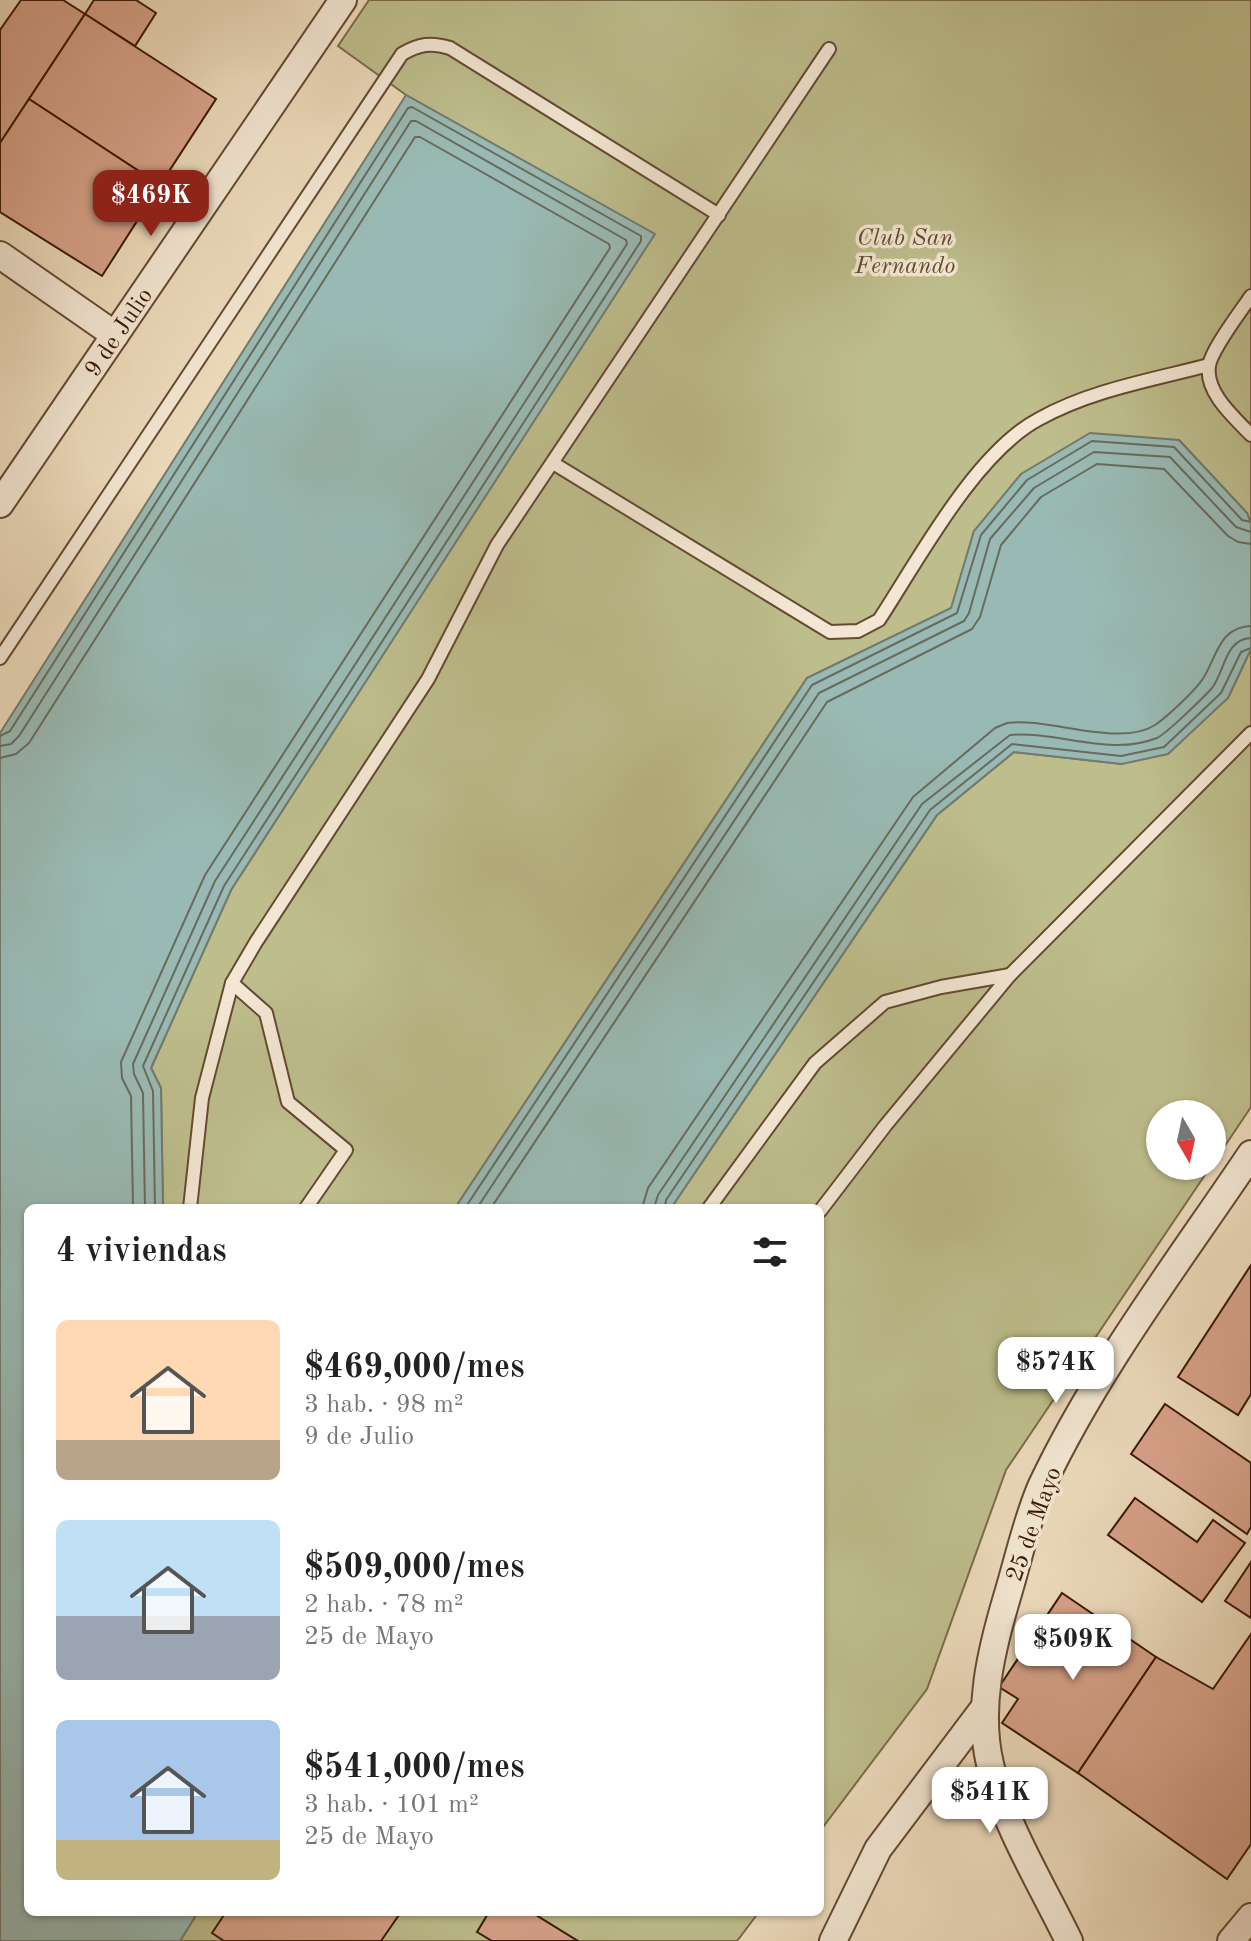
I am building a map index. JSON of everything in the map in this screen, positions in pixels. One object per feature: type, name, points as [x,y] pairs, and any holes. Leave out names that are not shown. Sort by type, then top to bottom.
[{"type":"street","name":"9 de Julio","points":[[0,504],[343,0]]},
{"type":"street","points":[[0,255],[115,335]]},
{"type":"street","name":"25 de Mayo","points":[[984,1708],[995,1637],[1040,1491],[1070,1429],[1109,1366],[1251,1154]]},
{"type":"street","points":[[833,1941],[878,1849],[984,1708]]},
{"type":"street","points":[[984,1708],[989,1763],[1000,1801],[1069,1941]]},
{"type":"street","points":[[1231,1941],[1251,1917]]},
{"type":"lane","points":[[0,658],[402,54],[418,45],[437,44],[450,48],[719,215]]},
{"type":"lane","points":[[190,1204],[202,1098],[232,983],[428,679],[497,545],[829,49]]},
{"type":"lane","points":[[1251,296],[1209,365],[1211,384],[1226,409],[1251,435]]},
{"type":"lane","points":[[553,463],[830,632],[858,631],[879,620],[968,485],[998,450],[1037,419],[1094,395],[1209,365]]},
{"type":"lane","points":[[824,1206],[885,1126],[1010,975],[1251,733]]},
{"type":"lane","points":[[712,1204],[815,1063],[885,1002],[941,987],[1010,975]]},
{"type":"lane","points":[[232,983],[266,1013],[288,1102],[346,1150],[309,1204]]},
{"type":"green space","name":"Club San Fernando","points":[[369,0],[1251,0],[1251,524],[1247,513],[1179,440],[974,531],[952,608],[807,678],[458,1204],[163,1204],[161,1088],[151,1068],[231,890],[654,234],[406,95],[338,46]]},
{"type":"green space","points":[[1251,649],[1251,1107],[1226,1144],[1226,1100],[1146,1100],[1146,1180],[1202,1180],[1006,1470],[927,1689],[824,1826],[824,1204],[674,1204],[937,815],[1014,752],[1122,764],[1228,698]]},
{"type":"green space","points":[[196,1916],[756,1916],[737,1941],[180,1941]]},
{"type":"water","points":[[406,95],[655,234],[231,890],[151,1068],[161,1088],[163,1204],[24,1204],[24,1916],[196,1916],[180,1941],[0,1941],[0,733]]},
{"type":"water","points":[[1090,433],[1179,440],[1247,513],[1251,524],[1251,649],[1228,698],[1168,754],[1122,764],[1014,752],[937,815],[674,1204],[458,1204],[807,678],[951,608],[974,531],[1021,474]]},
{"type":"building","points":[[21,0],[63,0],[85,14],[0,143],[0,30]]},
{"type":"building","points":[[94,0],[136,0],[156,13],[135,46],[85,14]]},
{"type":"building","points":[[85,14],[216,99],[160,185],[29,99]]},
{"type":"building","points":[[29,99],[160,185],[102,276],[0,212],[0,143]]},
{"type":"building","points":[[1251,1265],[1251,1394],[1238,1415],[1178,1377]]},
{"type":"building","points":[[1165,1404],[1251,1463],[1251,1527],[1247,1534],[1131,1454]]},
{"type":"building","points":[[1135,1498],[1197,1542],[1213,1520],[1245,1543],[1202,1602],[1108,1535]]},
{"type":"building","points":[[1251,1562],[1251,1618],[1225,1601]]},
{"type":"building","points":[[1062,1593],[1156,1657],[1078,1773],[1002,1723],[1018,1699],[999,1687]]},
{"type":"building","points":[[1251,1634],[1251,1844],[1227,1879],[1078,1773],[1156,1657],[1213,1689]]},
{"type":"building","points":[[223,1916],[398,1916],[381,1941],[224,1941],[212,1933]]},
{"type":"building","points":[[487,1916],[537,1916],[578,1941],[492,1941],[477,1932]]}]
